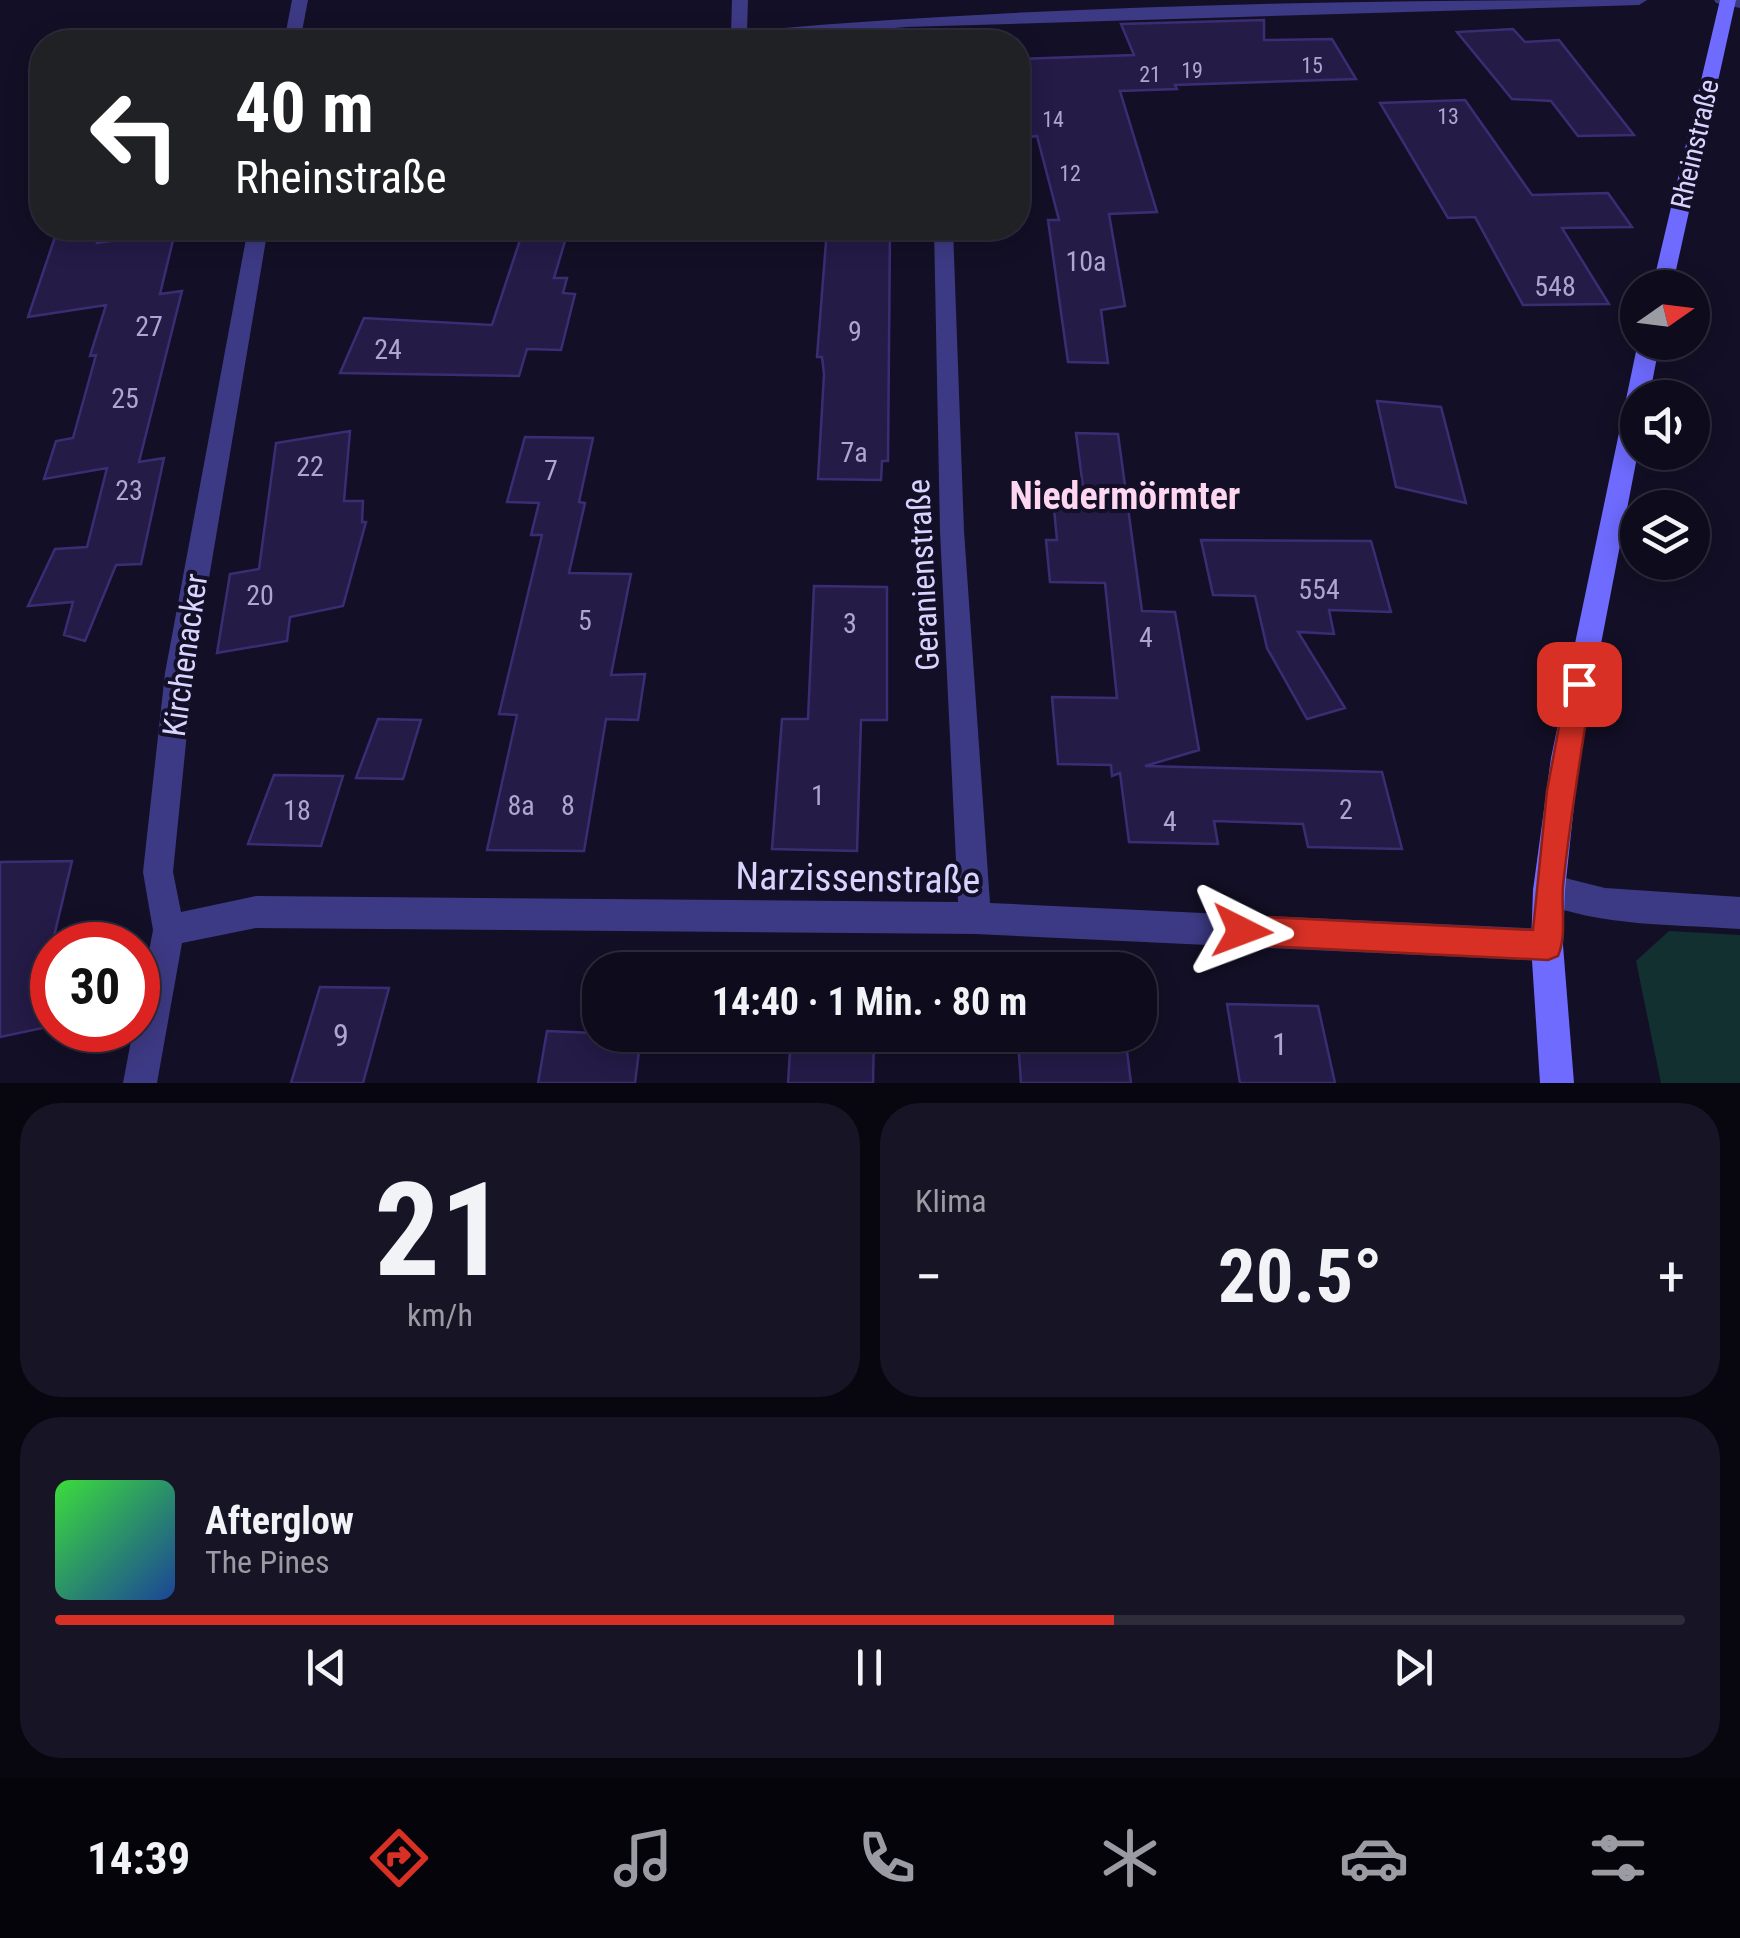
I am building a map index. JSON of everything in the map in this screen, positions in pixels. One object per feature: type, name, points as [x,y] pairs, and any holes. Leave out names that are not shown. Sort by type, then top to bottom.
[{"type":"main road","name":"Rheinstraße","points":[[1666,270],[1726,0]]},
{"type":"main road","points":[[1557,1083],[1548,945],[1549,890],[1565,758],[1644,360]]},
{"type":"street","points":[[294,30],[300,0]]},
{"type":"street","points":[[739,30],[740,0]]},
{"type":"street","points":[[1072,0],[1078,18]]},
{"type":"street","points":[[822,30],[906,22],[1639,0]]},
{"type":"street","points":[[1726,0],[1740,3]]},
{"type":"street","points":[[906,22],[908,30]]},
{"type":"street","name":"Kirchenacker","points":[[140,1083],[169,930],[158,872],[178,673],[256,240]]},
{"type":"street","name":"Geranienstraße","points":[[944,240],[952,531],[975,918]]},
{"type":"street","points":[[1549,890],[1605,904],[1740,913]]},
{"type":"street","name":"Narzissenstraße","points":[[169,930],[256,912],[975,918],[1548,945]]},
{"type":"green space","points":[[1669,931],[1740,935],[1740,1083],[1661,1083],[1636,961]]},
{"type":"building","points":[[1264,20],[1264,40],[1332,39],[1356,79],[1175,85],[1177,89],[1120,91],[1157,212],[1109,214],[1125,306],[1101,310],[1108,363],[1068,362],[1048,220],[1059,220],[1037,136],[1030,137],[1030,59],[1134,55],[1121,24]]},
{"type":"building","points":[[1513,29],[1525,42],[1559,40],[1634,135],[1578,136],[1551,101],[1512,99],[1457,32]]},
{"type":"building","points":[[1465,100],[1532,195],[1608,193],[1632,227],[1562,228],[1609,304],[1523,305],[1475,217],[1448,218],[1380,103]]},
{"type":"building","points":[[54,240],[173,240],[160,294],[182,291],[139,462],[164,458],[141,564],[116,565],[85,641],[64,635],[73,602],[28,606],[55,549],[87,547],[107,468],[44,479],[56,441],[73,438],[96,355],[90,356],[106,305],[28,317]]},
{"type":"building","points":[[520,240],[565,241],[554,278],[567,278],[563,293],[575,294],[561,350],[527,349],[519,376],[340,373],[364,318],[492,325]]},
{"type":"building","points":[[826,240],[890,240],[888,461],[882,461],[881,480],[818,479],[824,374],[822,357],[817,357]]},
{"type":"building","points":[[1377,401],[1441,407],[1466,503],[1396,487]]},
{"type":"building","points":[[350,431],[344,501],[363,501],[362,522],[366,522],[343,606],[290,617],[287,641],[217,653],[230,574],[259,569],[276,443]]},
{"type":"building","points":[[1076,433],[1118,434],[1142,611],[1175,612],[1199,750],[1145,766],[1382,772],[1402,849],[1308,847],[1303,824],[1214,821],[1218,844],[1129,842],[1120,773],[1112,776],[1111,765],[1058,764],[1052,697],[1117,698],[1105,583],[1050,582],[1046,540],[1057,540],[1054,509],[1086,510]]},
{"type":"building","points":[[525,437],[593,438],[579,502],[585,503],[569,573],[631,574],[611,675],[645,674],[638,720],[606,719],[584,851],[487,850],[517,715],[499,714],[542,535],[531,535],[539,503],[507,502]]},
{"type":"building","points":[[1201,540],[1371,541],[1391,612],[1329,610],[1334,634],[1298,632],[1345,708],[1307,719],[1267,648],[1255,596],[1213,595]]},
{"type":"building","points":[[814,586],[887,587],[887,720],[861,720],[857,851],[772,849],[782,719],[808,719]]},
{"type":"building","points":[[378,719],[421,720],[403,779],[356,778]]},
{"type":"building","points":[[274,775],[343,776],[321,846],[248,844]]},
{"type":"building","points":[[72,861],[57,922],[30,922],[30,1031],[0,1037],[0,862]]},
{"type":"building","points":[[320,987],[389,988],[363,1083],[291,1083]]},
{"type":"building","points":[[1227,1004],[1318,1006],[1335,1083],[1240,1083]]},
{"type":"building","points":[[547,1031],[582,1032],[582,1052],[639,1052],[635,1083],[538,1083]]},
{"type":"building","points":[[790,1052],[874,1052],[873,1083],[788,1083]]},
{"type":"building","points":[[1019,1052],[1127,1052],[1131,1083],[1021,1083]]},
{"type":"district","name":"Niedermörmter","points":[[1125,496]]},
{"type":"route","points":[[1242,931],[1548,945],[1549,890],[1565,758],[1579,684]]}]
